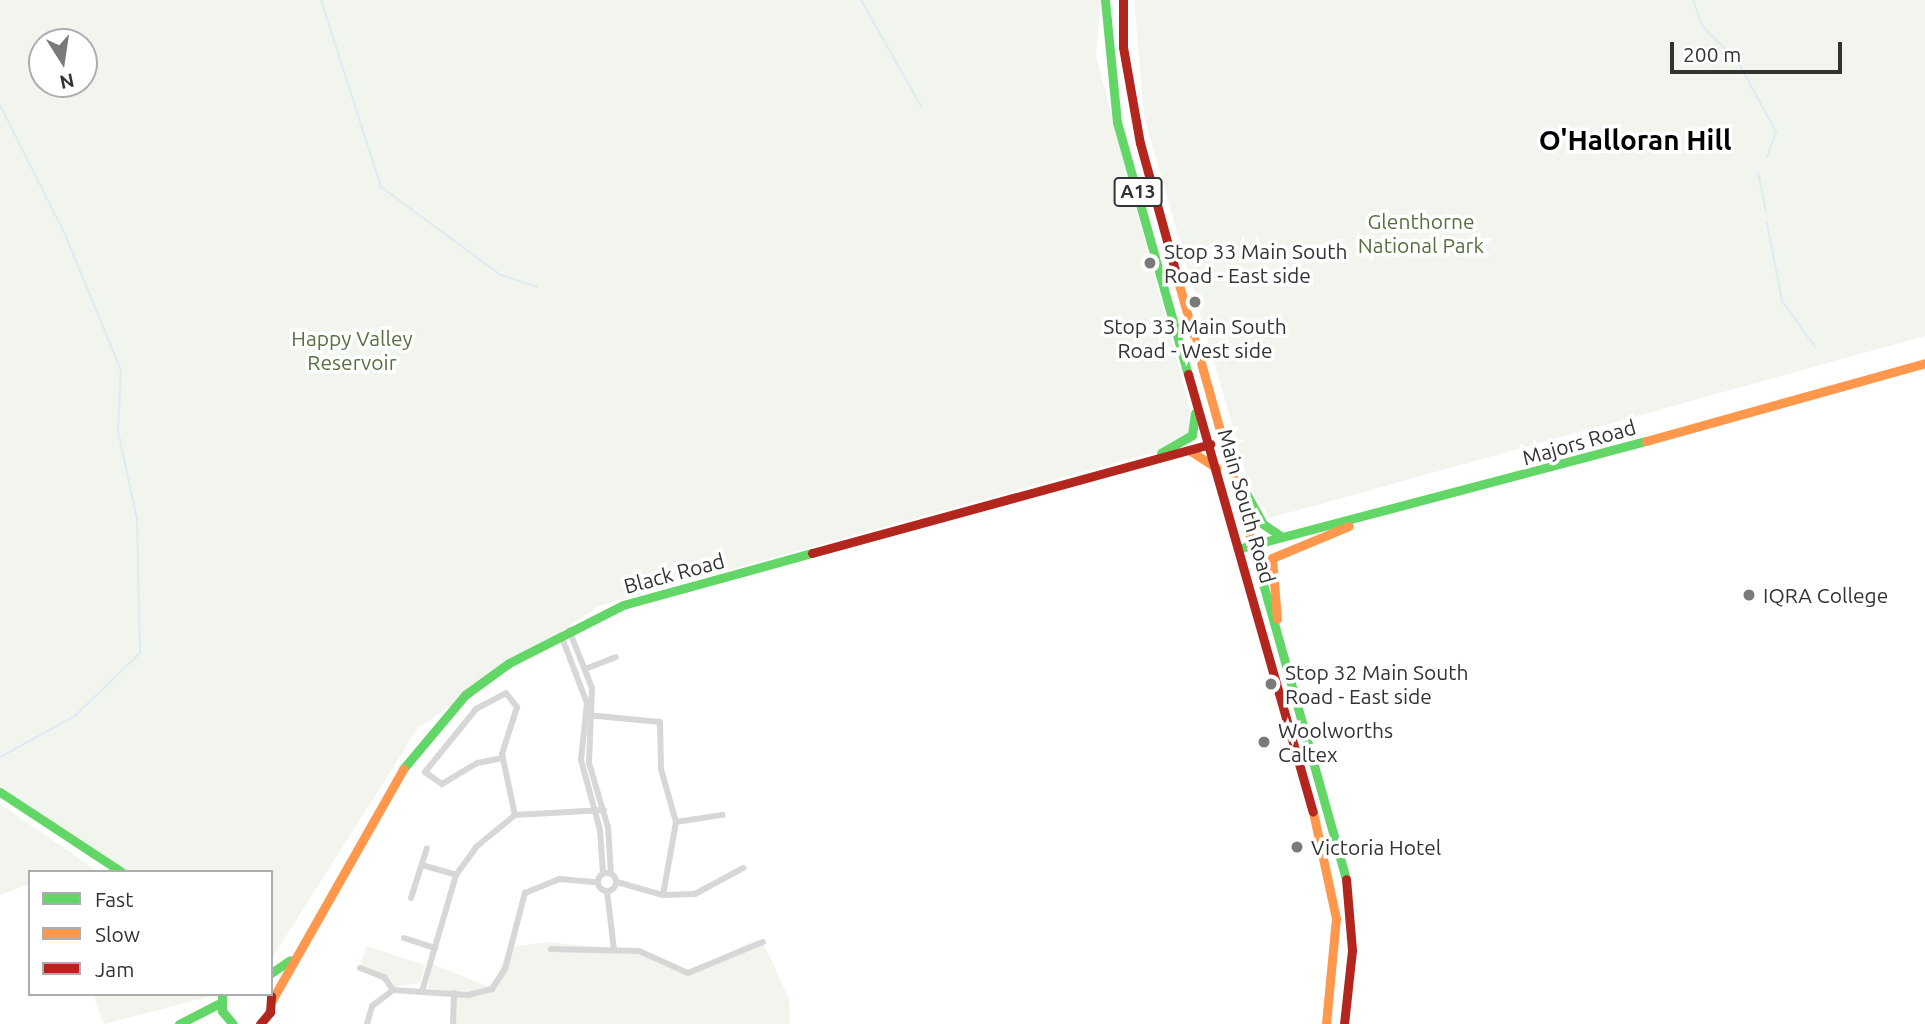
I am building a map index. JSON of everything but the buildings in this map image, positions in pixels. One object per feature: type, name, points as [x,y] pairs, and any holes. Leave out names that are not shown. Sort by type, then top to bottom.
[{"type":"main road","points":[[1097,0],[1105,47]]},
{"type":"main road","name":"Main South Road","points":[[1105,0],[1105,47],[1117,122],[1241,548],[1332,889],[1336,918],[1326,1024]]},
{"type":"main road","name":"Main South Road","points":[[1123,0],[1134,121],[1331,817],[1352,919],[1344,1024]]},
{"type":"main road","name":"Majors Road","points":[[1241,548],[1367,518],[1925,363]]},
{"type":"main road","name":"A13","points":[[1150,460],[1193,434],[1194,386]]},
{"type":"main road","name":"Black Road","points":[[273,995],[423,741],[465,695],[564,631],[624,604],[1225,440]]},
{"type":"main road","points":[[1189,450],[1218,468]]},
{"type":"main road","name":"A13","points":[[1230,460],[1263,524],[1282,537]]},
{"type":"main road","name":"A13","points":[[1278,627],[1272,558],[1367,518]]},
{"type":"main road","points":[[0,792],[119,870]]},
{"type":"main road","points":[[1331,817],[1341,884],[1332,889]]},
{"type":"main road","name":"Black Road","points":[[273,971],[296,954]]},
{"type":"main road","name":"Black Road","points":[[270,1012],[272,997]]},
{"type":"main road","points":[[179,1024],[221,998],[233,1024]]},
{"type":"main road","points":[[260,1024],[270,1012]]},
{"type":"main road","points":[[270,1012],[273,1024]]},
{"type":"street","points":[[564,631],[585,669],[595,716],[589,763],[604,810],[607,873]]},
{"type":"street","points":[[564,631],[587,715],[581,761],[595,812],[607,873],[617,882],[663,895],[695,894],[743,867]]},
{"type":"street","points":[[585,669],[616,657]]},
{"type":"street","points":[[503,758],[471,766],[442,784],[425,772],[476,709],[501,691],[517,707],[503,758],[515,815]]},
{"type":"street","points":[[587,715],[657,718],[661,769],[676,822],[663,895]]},
{"type":"street","points":[[423,988],[456,875],[476,847],[515,815],[604,810]]},
{"type":"street","points":[[676,822],[722,815]]},
{"type":"street","points":[[411,898],[427,848]]},
{"type":"street","points":[[422,865],[456,875]]},
{"type":"street","points":[[597,882],[607,873]]},
{"type":"street","points":[[367,1024],[372,1006],[393,990],[423,988],[481,995],[500,980],[525,893],[559,878],[597,882],[607,892],[614,949]]},
{"type":"street","points":[[607,892],[617,882]]},
{"type":"street","points":[[404,938],[435,948]]},
{"type":"street","points":[[551,949],[639,951],[688,973],[746,944],[763,942]]},
{"type":"street","points":[[360,968],[384,977],[393,990]]},
{"type":"street","points":[[453,1024],[454,993]]},
{"type":"green space","name":"Happy Valley Reservoir","points":[[0,0],[1101,0],[1096,56],[1198,440],[599,606],[418,728],[273,957],[273,870],[121,870],[0,785]]},
{"type":"green space","name":"Glenthorne National Park","points":[[1134,0],[1925,0],[1925,336],[1270,518],[1250,488],[1144,116]]},
{"type":"green space","points":[[0,804],[96,870],[28,870],[28,885],[0,895]]},
{"type":"green space","points":[[547,942],[639,951],[688,973],[746,944],[763,942],[789,999],[790,1024],[453,1024],[454,993],[428,988],[432,964],[492,988],[509,947]]},
{"type":"green space","points":[[366,946],[425,965],[420,983],[392,987],[360,968]]},
{"type":"green space","points":[[94,996],[208,997],[104,1024]]},
{"type":"waterway","points":[[321,0],[381,187],[501,275],[537,287]]},
{"type":"waterway","points":[[861,0],[922,108]]},
{"type":"waterway","points":[[1693,0],[1703,27],[1738,62],[1776,132],[1767,157]]},
{"type":"waterway","points":[[0,105],[64,232],[121,370],[118,431],[137,519],[140,653],[75,716],[0,757]]},
{"type":"waterway","points":[[1758,172],[1766,212]]},
{"type":"waterway","points":[[1767,223],[1782,301],[1815,347]]},
{"type":"traffic: fast","points":[[1105,0],[1117,122],[1188,374]]},
{"type":"traffic: fast","points":[[1161,453],[1192,435],[1195,413]]},
{"type":"traffic: fast","points":[[1241,548],[1646,441]]},
{"type":"traffic: fast","points":[[1247,495],[1263,524],[1282,537]]},
{"type":"traffic: fast","points":[[403,769],[465,695],[509,663],[623,605],[812,553]]},
{"type":"traffic: fast","points":[[1258,566],[1346,879]]},
{"type":"traffic: fast","points":[[0,792],[119,870]]},
{"type":"traffic: fast","points":[[273,972],[290,960]]},
{"type":"traffic: fast","points":[[222,996],[222,1011],[233,1024]]},
{"type":"traffic: fast","points":[[179,1024],[220,1003]]},
{"type":"traffic: slow","points":[[1178,281],[1258,566]]},
{"type":"traffic: slow","points":[[1646,441],[1925,363]]},
{"type":"traffic: slow","points":[[1189,450],[1217,468]]},
{"type":"traffic: slow","points":[[1277,619],[1272,558],[1349,526]]},
{"type":"traffic: slow","points":[[272,1000],[403,769]]},
{"type":"traffic: slow","points":[[1313,812],[1336,918],[1326,1024]]},
{"type":"traffic: jam","points":[[1123,0],[1123,47],[1140,143],[1178,281]]},
{"type":"traffic: jam","points":[[1188,374],[1313,812]]},
{"type":"traffic: jam","points":[[812,553],[1210,444]]},
{"type":"traffic: jam","points":[[1344,1024],[1352,950],[1346,879]]},
{"type":"traffic: jam","points":[[260,1024],[270,1012],[271,996]]},
{"type":"place","name":"Stop 33 Main South Road - East side","points":[[1150,263]]},
{"type":"place","name":"Stop 33 Main South Road - West side","points":[[1195,302]]},
{"type":"place","name":"IQRA College","points":[[1749,595]]},
{"type":"place","name":"Stop 32 Main South Road - East side","points":[[1271,684]]},
{"type":"place","name":"Woolworths Caltex","points":[[1264,742]]},
{"type":"place","name":"Victoria Hotel","points":[[1297,847]]},
{"type":"district","name":"O'Halloran Hill","points":[[1635,140]]}]
